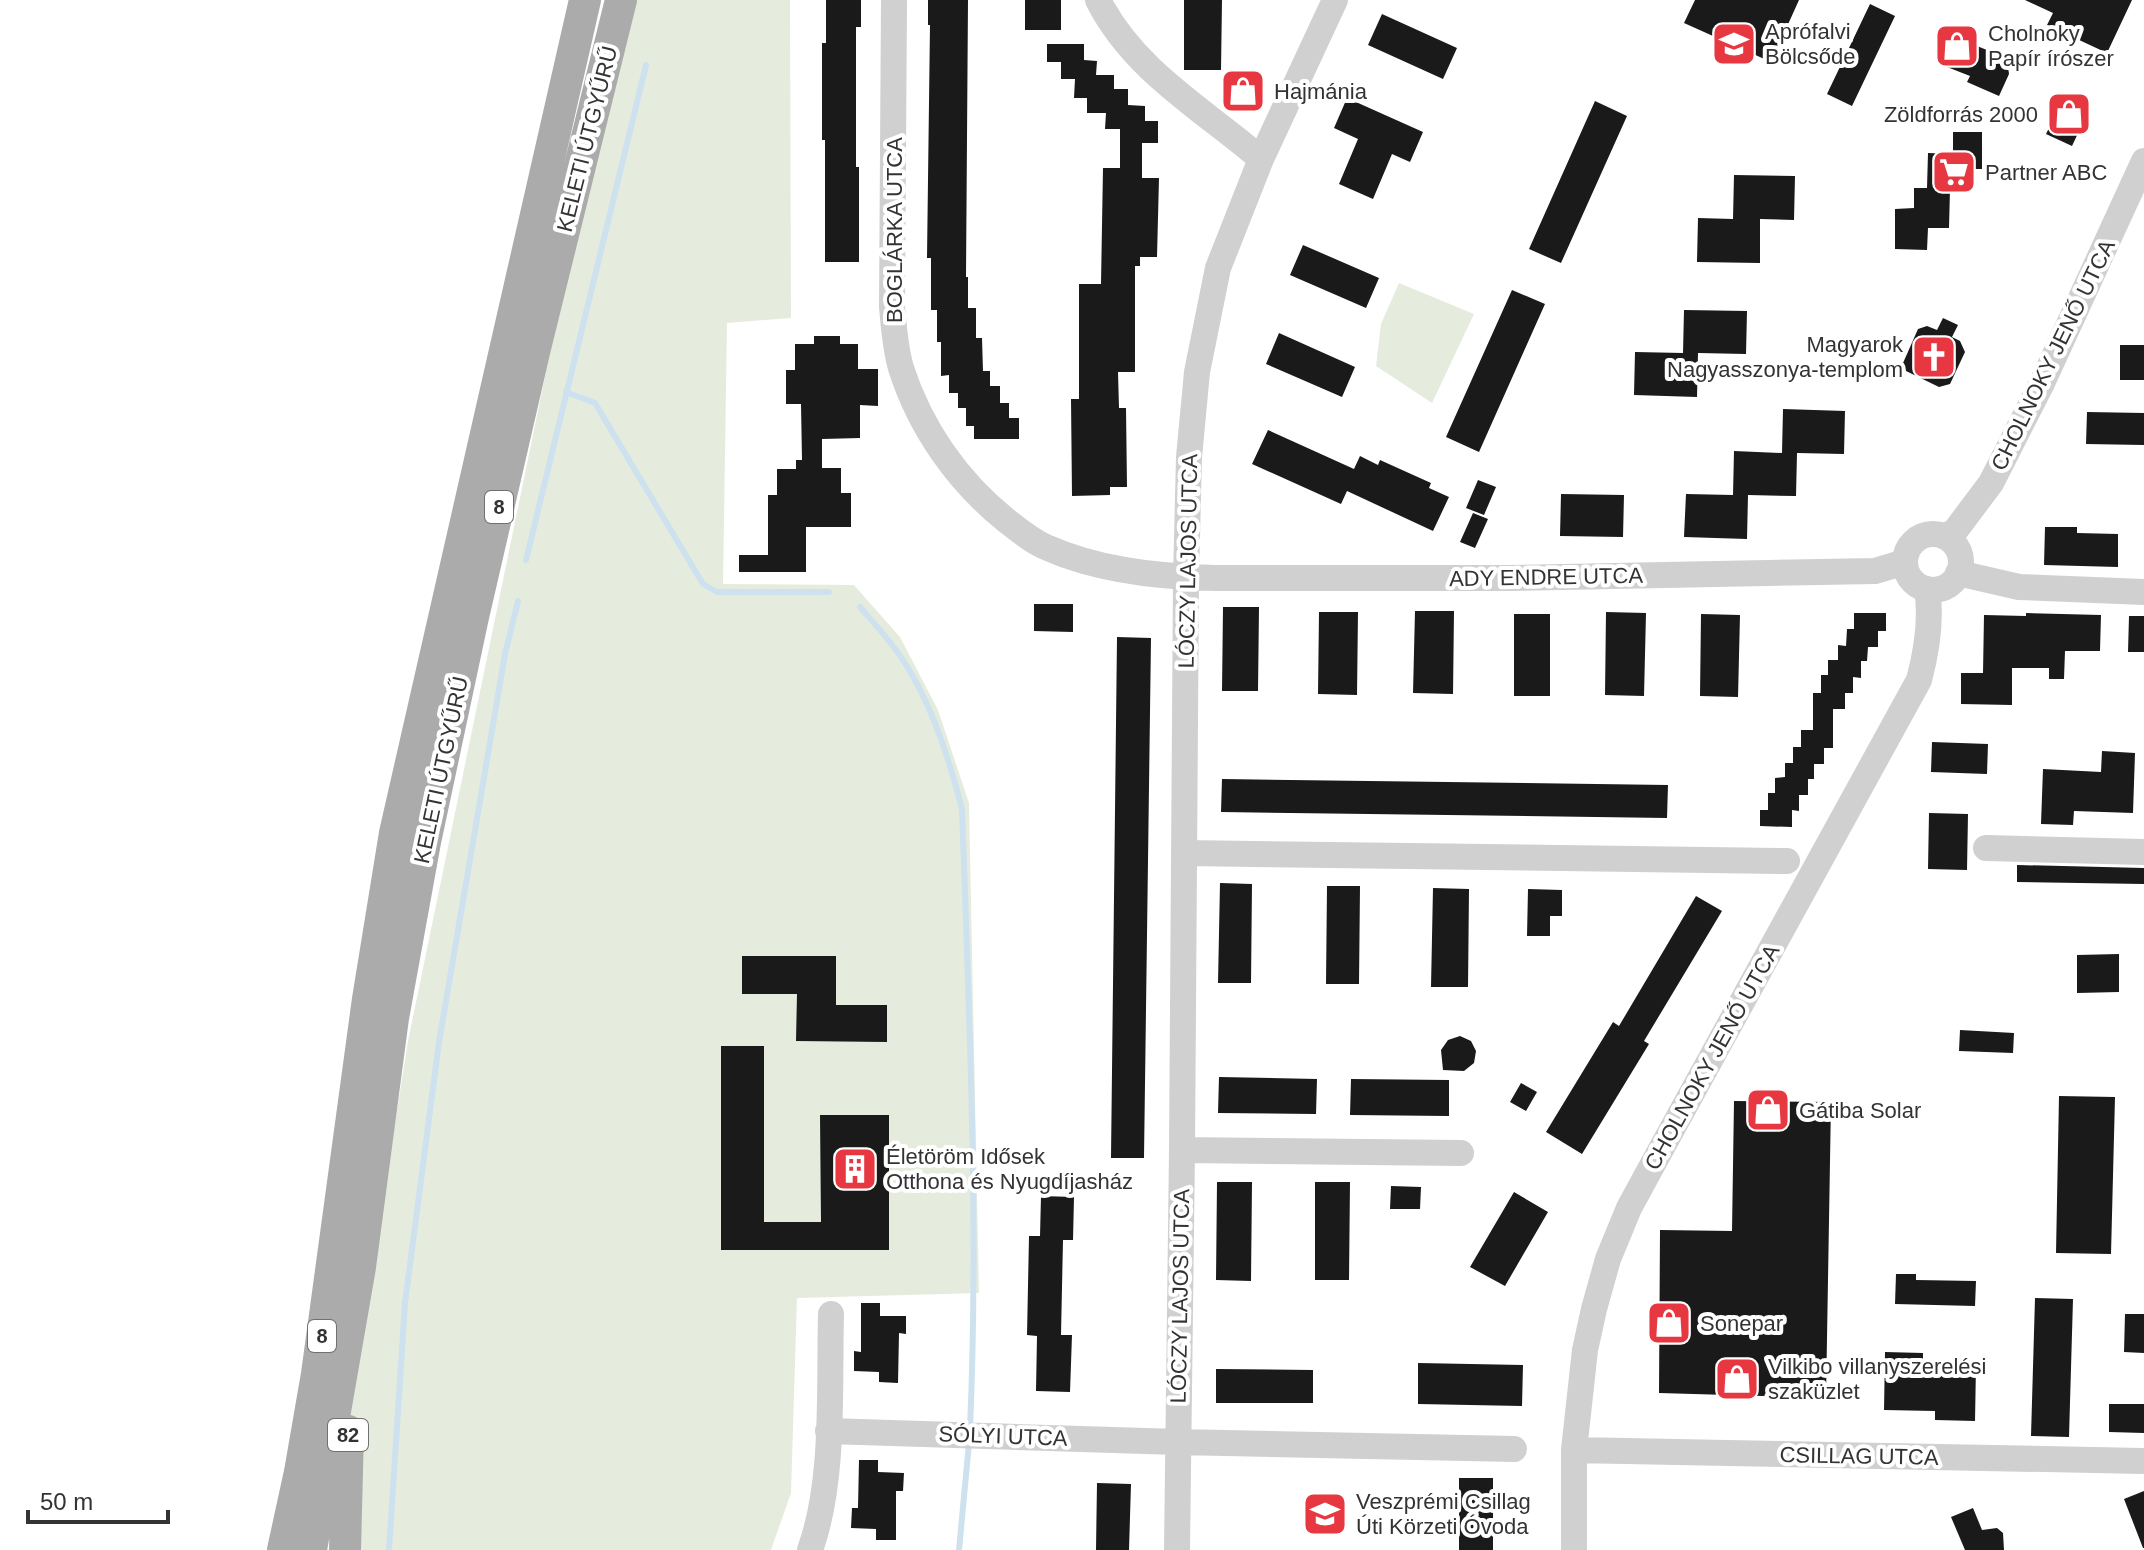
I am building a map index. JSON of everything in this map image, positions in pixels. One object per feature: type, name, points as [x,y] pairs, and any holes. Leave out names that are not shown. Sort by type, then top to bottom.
[{"type":"main road","name":"KELETI ÚTGYŰRŰ","points":[[283,1550],[317,1374],[368,999],[395,833],[585,0]]},
{"type":"main road","name":"KELETI ÚTGYŰRŰ","points":[[311,1550],[360,1267],[393,1018],[425,842],[532,362],[621,0]]},
{"type":"main road","name":"82","points":[[345,1550],[351,1320]]},
{"type":"street","name":"BOGLÁRKA UTCA","points":[[894,0],[892,307],[900,364],[922,416],[953,468],[973,491],[1011,525],[1045,547],[1074,559],[1113,569],[1186,578]]},
{"type":"street","points":[[1098,0],[1108,20],[1143,61],[1189,104],[1226,128],[1261,159]]},
{"type":"street","name":"LÓCZY LAJOS UTCA","points":[[1177,1550],[1186,578],[1189,457],[1197,372],[1218,268],[1261,159],[1335,0]]},
{"type":"street","name":"CHOLNOKY JENŐ UTCA","points":[[1945,537],[1955,531],[1991,483],[2042,383],[2144,161]]},
{"type":"street","points":[[1936,534],[1945,537],[1952,542],[1960,557],[1958,573],[1942,588],[1927,589],[1911,579],[1906,571],[1906,553],[1918,538],[1936,534]]},
{"type":"street","name":"ADY ENDRE UTCA","points":[[1186,578],[1510,578],[1875,571],[1905,562]]},
{"type":"street","points":[[1958,573],[2019,587],[2144,592]]},
{"type":"street","name":"CHOLNOKY JENŐ UTCA","points":[[1574,1550],[1574,1450],[1585,1350],[1608,1259],[1629,1208],[1919,680],[1931,612],[1927,589]]},
{"type":"street","points":[[1986,848],[2144,852]]},
{"type":"street","points":[[1184,853],[1787,861]]},
{"type":"street","points":[[1182,1150],[1461,1153]]},
{"type":"street","points":[[810,1550],[823,1504],[831,1314]]},
{"type":"street","name":"SÓLYI UTCA","points":[[828,1431],[1178,1442]]},
{"type":"street","points":[[1178,1442],[1514,1449]]},
{"type":"street","name":"CSILLAG UTCA","points":[[1574,1450],[2144,1461]]},
{"type":"shaded area","points":[[628,0],[790,0],[791,318],[727,323],[723,584],[854,585],[900,637],[938,710],[969,803],[979,1293],[797,1298],[791,1493],[771,1550],[333,1550],[341,1465],[408,1041],[588,168]]},
{"type":"shaded area","points":[[1399,283],[1474,314],[1432,403],[1376,366],[1381,324]]},
{"type":"building","points":[[826,0],[861,0],[861,27],[856,27],[859,262],[825,262],[822,43],[826,43]]},
{"type":"building","points":[[928,0],[968,0],[968,308],[976,308],[976,338],[982,338],[983,371],[990,371],[990,386],[1000,386],[1000,403],[1009,403],[1009,418],[1019,418],[1019,439],[974,439],[974,426],[966,426],[966,408],[958,408],[958,393],[949,393],[949,375],[941,376],[941,342],[937,342],[937,310],[931,310],[931,258],[927,258]]},
{"type":"building","points":[[1025,0],[1061,0],[1061,30],[1025,30]]},
{"type":"building","points":[[1184,0],[1222,0],[1221,70],[1184,70]]},
{"type":"building","points":[[1695,0],[1799,0],[1771,62],[1684,23]]},
{"type":"building","points":[[2025,0],[2132,0],[2107,53],[2047,25],[2053,13]]},
{"type":"building","points":[[1870,4],[1895,16],[1852,106],[1827,94]]},
{"type":"building","points":[[1382,14],[1457,48],[1443,79],[1368,45]]},
{"type":"building","points":[[1943,32],[1999,55],[1996,62],[2008,67],[2009,74],[1999,96],[1967,82],[1970,76],[1947,67],[1950,60],[1940,56],[1938,44]]},
{"type":"building","points":[[1047,44],[1084,44],[1084,60],[1097,61],[1096,75],[1114,75],[1114,89],[1128,89],[1128,105],[1145,106],[1145,121],[1158,121],[1158,143],[1142,143],[1142,178],[1159,178],[1157,257],[1140,257],[1140,266],[1135,266],[1135,372],[1118,372],[1119,408],[1126,408],[1127,487],[1110,487],[1110,495],[1072,496],[1071,399],[1079,399],[1079,284],[1101,284],[1103,168],[1120,168],[1120,129],[1105,129],[1106,113],[1087,113],[1087,98],[1074,98],[1075,79],[1061,79],[1061,62],[1047,62]]},
{"type":"building","name":"Hajmánia","points":[[1230,84],[1257,84],[1257,98],[1230,98]]},
{"type":"building","points":[[2065,96],[2090,108],[2072,146],[2046,134]]},
{"type":"building","points":[[1347,98],[1423,132],[1410,162],[1392,154],[1373,199],[1339,184],[1358,139],[1334,128]]},
{"type":"building","points":[[1595,101],[1627,116],[1561,263],[1529,249]]},
{"type":"building","points":[[1953,132],[1982,132],[1982,169],[1959,169],[1959,189],[1950,189],[1949,228],[1928,228],[1927,250],[1895,249],[1895,209],[1914,208],[1914,188],[1927,188],[1928,153],[1953,154]]},
{"type":"building","points":[[1734,175],[1795,176],[1794,220],[1760,219],[1760,263],[1697,262],[1698,218],[1733,219]]},
{"type":"building","points":[[1303,245],[1379,278],[1366,308],[1290,275]]},
{"type":"building","points":[[1512,290],[1545,304],[1479,452],[1446,437]]},
{"type":"building","points":[[1684,310],[1747,311],[1746,354],[1698,353],[1697,397],[1634,395],[1635,352],[1683,353]]},
{"type":"building","name":"Magyarok Nagyasszonya-templom","points":[[1943,318],[1958,325],[1952,337],[1960,341],[1965,352],[1950,384],[1939,387],[1906,371],[1903,363],[1918,329],[1927,326],[1937,330]]},
{"type":"building","points":[[1279,333],[1355,367],[1342,397],[1266,364]]},
{"type":"building","points":[[814,336],[840,336],[840,344],[858,344],[858,369],[878,369],[878,406],[860,405],[860,438],[822,439],[822,468],[841,468],[841,493],[851,493],[851,527],[806,527],[806,572],[739,572],[739,555],[768,555],[768,495],[777,495],[777,469],[796,469],[796,460],[802,460],[801,404],[786,404],[786,370],[795,370],[795,344],[814,344]]},
{"type":"building","points":[[2120,345],[2144,345],[2144,380],[2120,380]]},
{"type":"building","points":[[1783,409],[1845,411],[1844,454],[1797,453],[1796,496],[1748,495],[1747,539],[1684,537],[1686,494],[1733,495],[1734,451],[1782,453]]},
{"type":"building","points":[[2087,412],[2144,413],[2144,445],[2086,444]]},
{"type":"building","points":[[1268,430],[1354,469],[1360,456],[1378,465],[1380,460],[1431,483],[1429,488],[1449,497],[1433,531],[1347,491],[1341,504],[1252,464]]},
{"type":"building","points":[[1478,480],[1496,487],[1484,515],[1466,508]]},
{"type":"building","points":[[1561,494],[1624,495],[1623,537],[1560,536]]},
{"type":"building","points":[[1473,513],[1488,519],[1475,548],[1460,542]]},
{"type":"building","points":[[2045,527],[2077,527],[2077,533],[2118,534],[2118,567],[2044,565]]},
{"type":"building","points":[[1034,604],[1073,604],[1073,632],[1034,631]]},
{"type":"building","points":[[1223,607],[1259,607],[1258,691],[1222,691]]},
{"type":"building","points":[[1415,611],[1454,611],[1453,694],[1413,693]]},
{"type":"building","points":[[1319,612],[1358,612],[1357,695],[1318,694]]},
{"type":"building","points":[[1606,612],[1646,613],[1644,696],[1605,695]]},
{"type":"building","points":[[1854,613],[1886,613],[1886,631],[1878,631],[1878,647],[1868,647],[1867,661],[1861,661],[1861,678],[1853,677],[1853,693],[1845,693],[1845,709],[1833,709],[1833,748],[1824,748],[1824,764],[1814,764],[1814,779],[1808,779],[1808,795],[1799,795],[1799,811],[1792,810],[1792,827],[1760,826],[1760,810],[1768,810],[1768,793],[1775,793],[1775,778],[1785,777],[1785,763],[1793,763],[1793,747],[1801,747],[1801,730],[1813,730],[1813,693],[1821,693],[1821,675],[1828,675],[1828,660],[1838,660],[1838,645],[1846,646],[1847,629],[1854,629]]},
{"type":"building","points":[[2026,613],[2101,615],[2100,651],[2065,651],[2064,679],[2049,679],[2049,668],[2012,668],[2012,705],[1961,704],[1961,673],[1983,673],[1984,615],[2026,616]]},
{"type":"building","points":[[1514,614],[1550,614],[1550,696],[1514,696]]},
{"type":"building","points":[[1701,614],[1740,615],[1738,697],[1700,696]]},
{"type":"building","points":[[2129,616],[2144,616],[2144,652],[2128,652]]},
{"type":"building","points":[[1117,637],[1151,638],[1144,1158],[1111,1158]]},
{"type":"building","points":[[1932,742],[1988,744],[1987,774],[1931,772]]},
{"type":"building","points":[[2102,751],[2135,753],[2133,813],[2074,811],[2073,825],[2041,824],[2043,769],[2101,772]]},
{"type":"building","points":[[1222,779],[1668,785],[1667,818],[1221,812]]},
{"type":"building","points":[[1929,813],[1968,814],[1967,870],[1928,869]]},
{"type":"building","points":[[2017,865],[2144,868],[2144,884],[2017,882]]},
{"type":"building","points":[[1220,883],[1252,884],[1251,983],[1218,983]]},
{"type":"building","points":[[1327,886],[1360,886],[1359,984],[1326,984]]},
{"type":"building","points":[[1433,888],[1469,889],[1468,987],[1431,987]]},
{"type":"building","points":[[1528,889],[1562,890],[1562,916],[1550,916],[1550,936],[1527,936]]},
{"type":"building","points":[[1696,896],[1722,911],[1644,1041],[1649,1044],[1582,1154],[1546,1132],[1613,1022],[1619,1026]]},
{"type":"building","points":[[2119,954],[2119,992],[2077,993],[2077,955]]},
{"type":"building","points":[[742,956],[836,956],[836,1005],[887,1005],[887,1042],[796,1041],[797,994],[742,994]]},
{"type":"building","points":[[1960,1030],[2014,1033],[2013,1053],[1959,1051]]},
{"type":"building","points":[[1460,1036],[1471,1041],[1476,1051],[1474,1063],[1464,1071],[1443,1070],[1441,1050],[1448,1040]]},
{"type":"building","name":"Életöröm Idősek Otthona és Nyugdíjasház","points":[[721,1046],[764,1046],[764,1222],[821,1222],[820,1115],[889,1115],[889,1250],[721,1250]]},
{"type":"building","points":[[1219,1077],[1317,1079],[1316,1114],[1218,1113]]},
{"type":"building","points":[[1351,1079],[1449,1080],[1449,1116],[1350,1115]]},
{"type":"building","points":[[1521,1083],[1537,1092],[1526,1111],[1510,1102]]},
{"type":"building","points":[[2059,1096],[2115,1097],[2111,1254],[2056,1253]]},
{"type":"building","points":[[1734,1101],[1831,1102],[1826,1398],[1659,1393],[1660,1230],[1732,1231]]},
{"type":"building","points":[[1217,1182],[1252,1182],[1251,1281],[1216,1280]]},
{"type":"building","points":[[1315,1182],[1350,1182],[1349,1280],[1315,1280]]},
{"type":"building","points":[[1391,1186],[1421,1187],[1420,1209],[1390,1209]]},
{"type":"building","points":[[1514,1192],[1548,1212],[1505,1286],[1470,1267]]},
{"type":"building","points":[[1041,1196],[1074,1197],[1073,1240],[1063,1240],[1061,1335],[1072,1335],[1070,1392],[1036,1391],[1037,1336],[1027,1335],[1029,1236],[1040,1236]]},
{"type":"building","points":[[1896,1274],[1916,1274],[1916,1280],[1976,1281],[1975,1306],[1895,1304]]},
{"type":"building","points":[[2035,1298],[2073,1299],[2069,1437],[2031,1436]]},
{"type":"building","points":[[861,1303],[880,1303],[880,1316],[906,1316],[906,1334],[899,1333],[898,1383],[879,1382],[879,1372],[854,1371],[854,1351],[861,1352]]},
{"type":"building","points":[[2125,1314],[2144,1314],[2144,1353],[2124,1352]]},
{"type":"building","points":[[1885,1352],[1923,1353],[1923,1363],[1976,1365],[1975,1421],[1935,1420],[1935,1411],[1884,1410]]},
{"type":"building","points":[[1418,1363],[1523,1365],[1522,1406],[1418,1404]]},
{"type":"building","points":[[1216,1369],[1313,1370],[1313,1403],[1216,1403]]},
{"type":"building","points":[[2109,1404],[2144,1404],[2144,1433],[2109,1432]]},
{"type":"building","points":[[859,1460],[878,1460],[878,1472],[904,1473],[903,1491],[896,1491],[896,1540],[876,1540],[876,1529],[851,1528],[852,1508],[858,1508]]},
{"type":"building","points":[[1459,1478],[1493,1478],[1493,1550],[1459,1550]]},
{"type":"building","points":[[1097,1483],[1131,1484],[1129,1550],[1096,1550]]},
{"type":"building","points":[[2144,1491],[2144,1548],[2143,1548],[2124,1499]]},
{"type":"building","points":[[1973,1508],[1982,1530],[1997,1528],[2003,1533],[2004,1550],[1965,1550],[1951,1517]]},
{"type":"waterway","points":[[526,560],[646,65]]},
{"type":"waterway","points":[[566,392],[595,403],[703,584],[717,592],[829,592]]},
{"type":"waterway","points":[[389,1550],[405,1303],[439,1042],[505,654],[518,601]]},
{"type":"waterway","points":[[860,607],[896,650],[918,686],[944,747],[962,809],[974,1273],[970,1428]]},
{"type":"waterway","points":[[959,1550],[969,1443]]},
{"type":"place","name":"Aprófalvi Bölcsőde","points":[[1734,44]]},
{"type":"place","name":"Cholnoky Papír írószer","points":[[1957,46]]},
{"type":"place","name":"Hajmánia","points":[[1243,91]]},
{"type":"place","name":"Zöldforrás 2000","points":[[2069,114]]},
{"type":"place","name":"Partner ABC","points":[[1954,172]]},
{"type":"place","name":"Magyarok Nagyasszonya-templom","points":[[1934,357]]},
{"type":"place","name":"Gátiba Solar","points":[[1768,1110]]},
{"type":"place","name":"Életöröm Idősek Otthona és Nyugdíjasház","points":[[855,1169]]},
{"type":"place","name":"Sonepar","points":[[1669,1323]]},
{"type":"place","name":"Vilkibo villanyszerelési szaküzlet","points":[[1737,1379]]},
{"type":"place","name":"Veszprémi Csillag Úti Körzeti Óvoda","points":[[1325,1514]]}]
